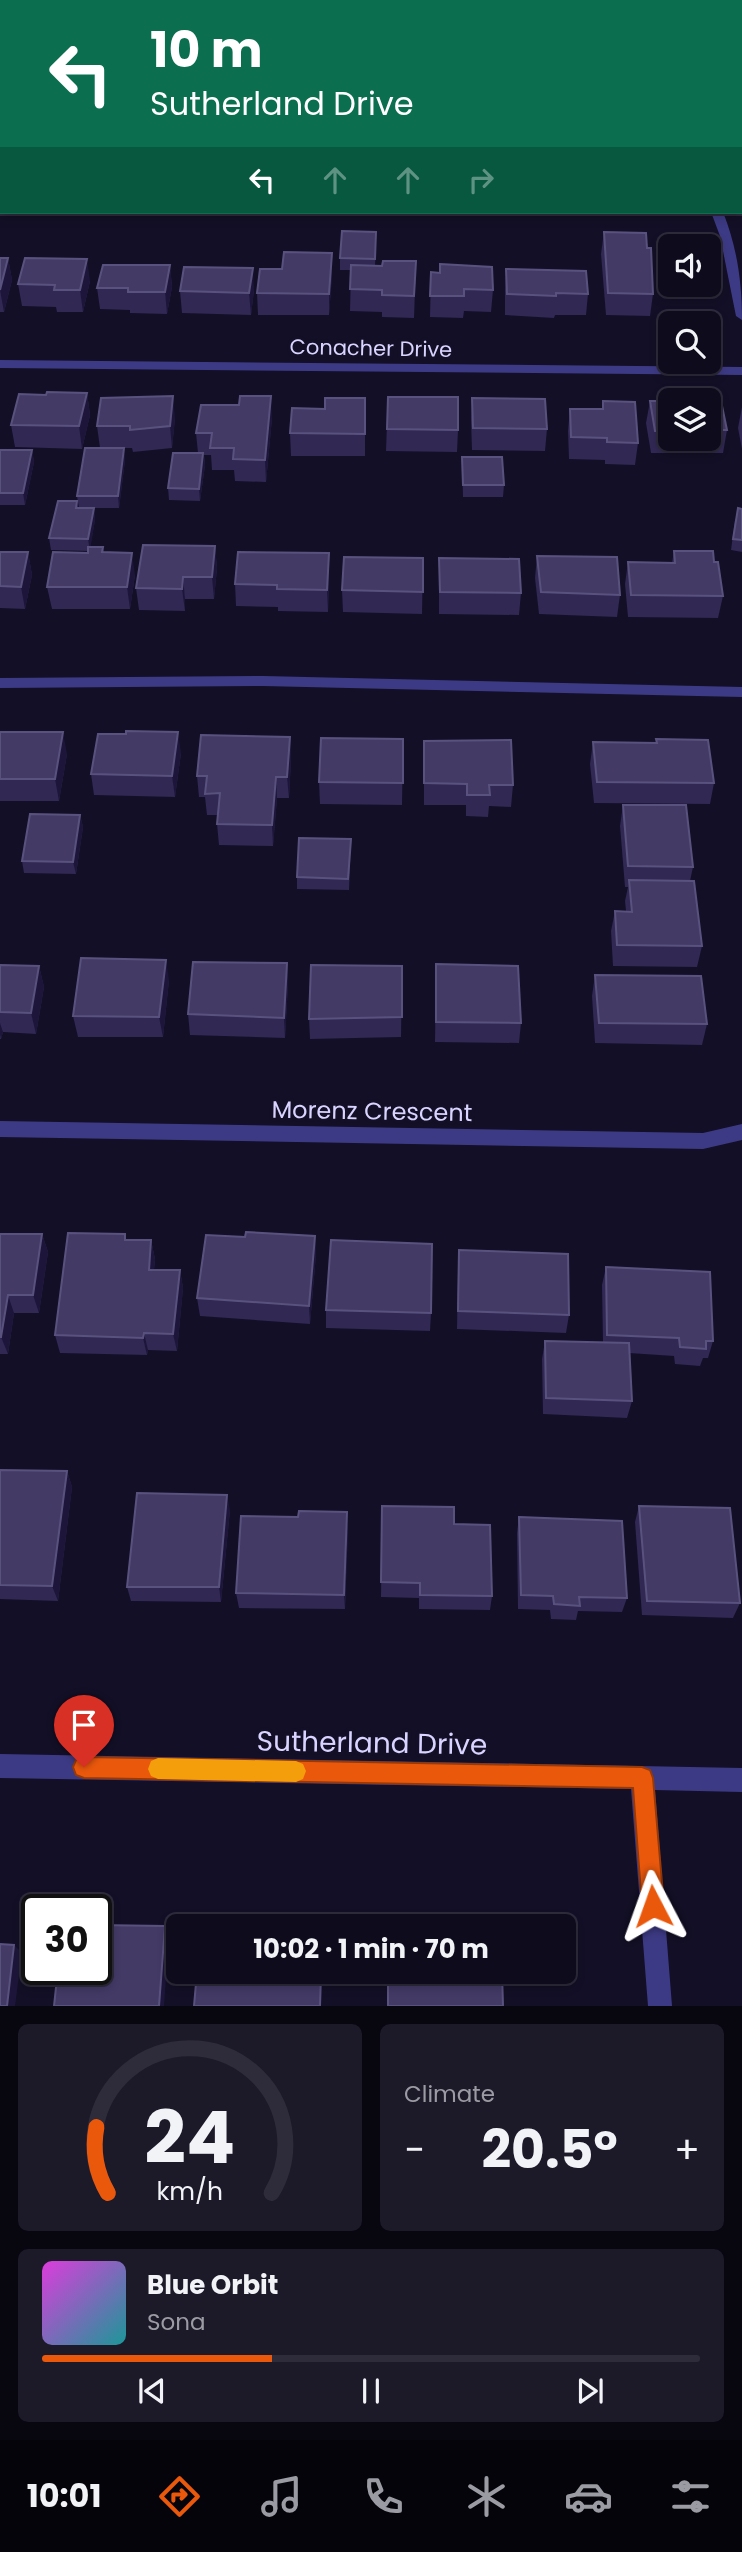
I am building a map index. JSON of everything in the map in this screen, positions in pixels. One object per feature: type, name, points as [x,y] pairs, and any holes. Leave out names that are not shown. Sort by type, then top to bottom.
[{"type":"street","points":[[718,214],[726,236],[742,316]]},
{"type":"street","name":"Conacher Drive","points":[[0,364],[742,371]]},
{"type":"street","points":[[0,683],[262,681],[742,692]]},
{"type":"street","name":"Morenz Crescent","points":[[0,1129],[703,1140],[742,1132]]},
{"type":"street","name":"Sutherland Drive","points":[[0,1766],[742,1780]]},
{"type":"street","points":[[642,1778],[660,2006]]},
{"type":"building","points":[[342,231],[376,232],[375,259],[340,258]]},
{"type":"building","points":[[604,232],[646,233],[647,248],[651,248],[653,294],[608,293]]},
{"type":"building","points":[[284,252],[332,253],[329,294],[257,293],[260,269],[282,269]]},
{"type":"building","points":[[0,258],[8,258],[0,290]]},
{"type":"building","points":[[25,258],[87,259],[80,290],[54,290],[55,285],[18,284]]},
{"type":"building","points":[[383,261],[416,261],[414,296],[382,295],[382,290],[350,289],[351,265],[382,266]]},
{"type":"building","points":[[440,264],[492,267],[493,290],[464,289],[464,296],[430,296],[431,272],[440,273]]},
{"type":"building","points":[[103,265],[170,265],[165,292],[128,292],[128,288],[97,288]]},
{"type":"building","points":[[184,267],[253,268],[249,293],[180,291]]},
{"type":"building","points":[[506,269],[586,271],[588,294],[507,294]]},
{"type":"building","points":[[47,392],[87,393],[79,426],[11,425],[19,394],[46,395]]},
{"type":"building","points":[[173,396],[170,426],[130,430],[130,426],[97,426],[101,398]]},
{"type":"building","points":[[240,396],[271,396],[265,460],[233,459],[234,448],[210,448],[212,433],[196,433],[201,405],[239,405]]},
{"type":"building","points":[[388,397],[458,397],[458,430],[387,429]]},
{"type":"building","points":[[325,398],[365,398],[365,434],[290,433],[292,408],[325,409]]},
{"type":"building","points":[[472,398],[545,399],[547,429],[473,428]]},
{"type":"building","points":[[603,401],[635,402],[638,443],[607,442],[607,438],[571,437],[570,409],[603,409]]},
{"type":"building","points":[[650,401],[658,401],[658,431],[655,431]]},
{"type":"building","points":[[721,401],[727,430],[721,430]]},
{"type":"building","points":[[85,448],[124,448],[118,496],[77,496]]},
{"type":"building","points":[[0,450],[32,450],[23,493],[0,493]]},
{"type":"building","points":[[173,453],[203,453],[199,489],[168,488]]},
{"type":"building","points":[[462,457],[502,457],[504,485],[463,485]]},
{"type":"building","points":[[58,501],[77,501],[76,508],[94,508],[88,539],[49,538]]},
{"type":"building","points":[[738,508],[742,509],[742,540],[733,539]]},
{"type":"building","points":[[143,545],[215,546],[212,577],[183,577],[182,589],[136,588]]},
{"type":"building","points":[[88,547],[103,547],[102,552],[132,553],[127,587],[47,587],[53,552],[88,553]]},
{"type":"building","points":[[674,551],[713,551],[714,562],[718,562],[723,596],[631,595],[628,562],[675,563]]},
{"type":"building","points":[[0,552],[28,552],[21,587],[0,586]]},
{"type":"building","points":[[238,552],[329,553],[327,590],[277,589],[277,585],[235,584]]},
{"type":"building","points":[[537,556],[617,557],[620,595],[541,592]]},
{"type":"building","points":[[344,557],[423,558],[423,592],[342,590]]},
{"type":"building","points":[[439,558],[519,559],[521,593],[440,592]]},
{"type":"building","points":[[126,731],[178,732],[172,776],[91,774],[98,734],[126,734]]},
{"type":"building","points":[[0,732],[63,732],[55,779],[0,779]]},
{"type":"building","points":[[201,735],[290,737],[287,777],[276,777],[272,825],[217,824],[220,793],[205,794],[207,776],[197,776]]},
{"type":"building","points":[[321,738],[403,739],[403,783],[319,782]]},
{"type":"building","points":[[656,739],[708,740],[714,783],[597,782],[593,742],[657,743]]},
{"type":"building","points":[[511,740],[513,785],[489,785],[490,795],[467,795],[467,784],[424,783],[424,741]]},
{"type":"building","points":[[623,805],[686,805],[693,867],[628,866]]},
{"type":"building","points":[[30,814],[80,815],[73,862],[22,861]]},
{"type":"building","points":[[299,838],[351,839],[348,879],[297,877]]},
{"type":"building","points":[[629,880],[694,881],[702,946],[617,945],[615,911],[632,912]]},
{"type":"building","points":[[81,958],[166,960],[159,1017],[73,1016]]},
{"type":"building","points":[[193,962],[287,963],[284,1018],[188,1014]]},
{"type":"building","points":[[436,964],[518,966],[521,1023],[436,1022]]},
{"type":"building","points":[[0,965],[39,966],[31,1013],[0,1012]]},
{"type":"building","points":[[311,965],[402,966],[402,1017],[309,1019]]},
{"type":"building","points":[[595,975],[701,976],[707,1024],[599,1023]]},
{"type":"building","points":[[246,1232],[315,1236],[309,1306],[197,1298],[206,1235],[245,1237]]},
{"type":"building","points":[[68,1233],[125,1234],[125,1240],[151,1240],[149,1270],[180,1270],[173,1334],[144,1333],[143,1338],[55,1335]]},
{"type":"building","points":[[0,1234],[42,1234],[33,1295],[8,1295],[1,1337],[0,1337]]},
{"type":"building","points":[[331,1240],[432,1244],[431,1313],[326,1310]]},
{"type":"building","points":[[459,1250],[568,1254],[569,1315],[458,1311]]},
{"type":"building","points":[[606,1267],[710,1272],[713,1341],[706,1341],[706,1349],[680,1347],[679,1338],[607,1335]]},
{"type":"building","points":[[545,1341],[629,1343],[632,1401],[546,1398]]},
{"type":"building","points":[[0,1470],[67,1471],[52,1586],[0,1585]]},
{"type":"building","points":[[137,1493],[227,1495],[219,1587],[127,1587]]},
{"type":"building","points":[[382,1506],[454,1507],[454,1524],[490,1525],[492,1596],[420,1595],[420,1583],[381,1582]]},
{"type":"building","points":[[639,1506],[730,1508],[740,1603],[647,1601]]},
{"type":"building","points":[[299,1511],[347,1512],[344,1595],[236,1593],[241,1516],[298,1517]]},
{"type":"building","points":[[519,1517],[622,1521],[627,1598],[579,1597],[580,1606],[554,1604],[553,1596],[521,1595]]},
{"type":"building","points":[[112,1925],[165,1926],[159,2006],[54,2006],[56,1985],[112,1985]]},
{"type":"building","points":[[0,1944],[14,1945],[7,2006],[0,2006]]},
{"type":"building","points":[[196,1984],[321,1984],[320,2006],[194,2006]]},
{"type":"building","points":[[388,1984],[502,1984],[503,2006],[388,2006]]},
{"type":"slow traffic","points":[[158,1769],[296,1771]]},
{"type":"route","points":[[84,1767],[642,1778],[653,1906]]}]
